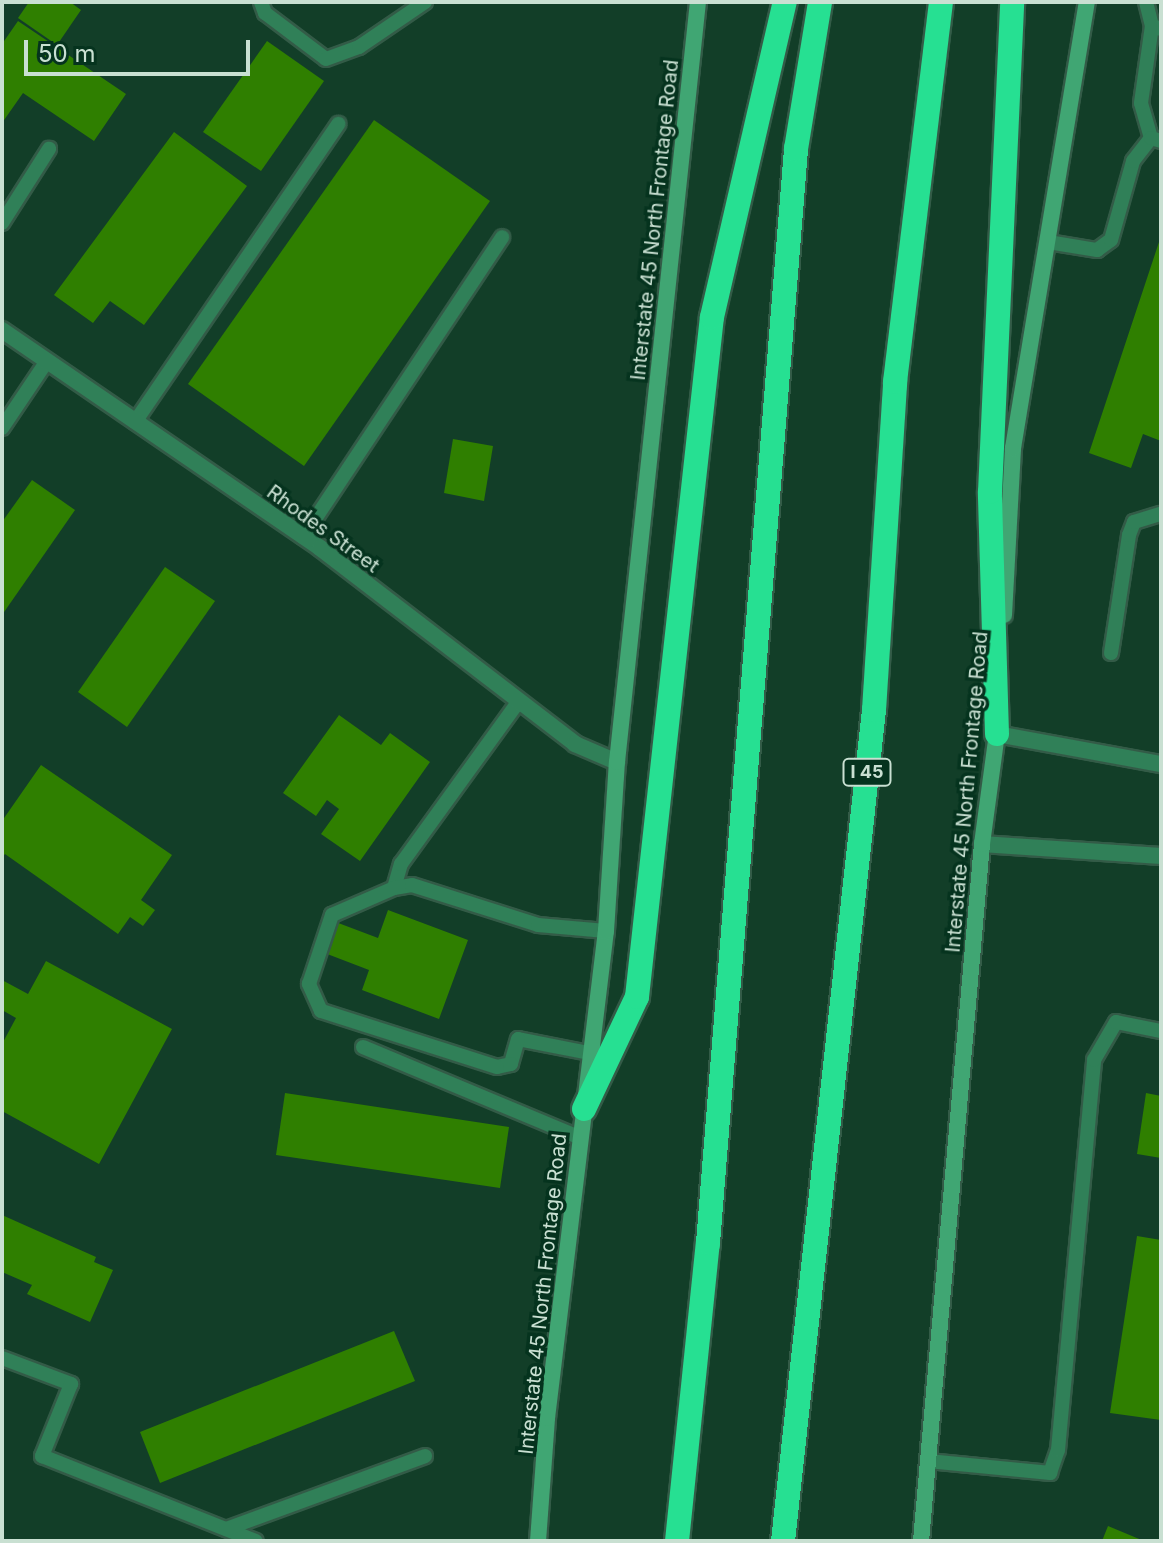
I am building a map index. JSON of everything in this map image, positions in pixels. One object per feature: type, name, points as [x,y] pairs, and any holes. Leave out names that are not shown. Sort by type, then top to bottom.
[{"type":"highway","points":[[584,1109],[637,997],[712,317],[785,2]]},
{"type":"highway","points":[[677,1541],[708,1243],[796,149],[820,2]]},
{"type":"highway","name":"I 45","points":[[783,1541],[874,710],[895,382],[941,2]]},
{"type":"highway","points":[[997,734],[990,492],[1012,2]]},
{"type":"main road","name":"Interstate 45 North Frontage Road","points":[[538,1541],[547,1418],[606,931],[617,762],[698,2]]},
{"type":"main road","name":"Interstate 45 North Frontage Road","points":[[921,1541],[982,844],[997,734],[1013,448],[1087,2]]},
{"type":"street","name":"Rhodes Street","points":[[2,330],[303,537],[575,744],[617,762]]},
{"type":"street","points":[[997,734],[1161,764]]},
{"type":"street","points":[[982,844],[1030,843],[1161,856]]},
{"type":"lane","points":[[261,2],[265,13],[326,59],[359,47],[425,2]]},
{"type":"lane","points":[[1048,242],[1097,250],[1111,240],[1133,161],[1156,140],[1141,103],[1156,28],[1146,2]]},
{"type":"lane","points":[[135,422],[338,124]]},
{"type":"lane","points":[[2,223],[49,149]]},
{"type":"lane","points":[[303,537],[502,237]]},
{"type":"lane","points":[[2,428],[47,361]]},
{"type":"lane","points":[[1111,653],[1129,535],[1134,522],[1161,514]]},
{"type":"lane","points":[[394,888],[401,864],[519,701]]},
{"type":"lane","points":[[589,1053],[518,1039],[511,1064],[497,1067],[321,1011],[309,984],[332,915],[394,888],[412,885],[538,925],[606,931]]},
{"type":"lane","points":[[928,1461],[1050,1473],[1058,1450],[1094,1060],[1116,1022],[1161,1031]]},
{"type":"lane","points":[[363,1047],[581,1138]]},
{"type":"lane","points":[[2,1358],[71,1384],[42,1456],[256,1541]]},
{"type":"lane","points":[[226,1529],[425,1456]]},
{"type":"building","points":[[29,2],[70,2],[81,10],[57,45],[18,18]]},
{"type":"building","points":[[18,21],[126,94],[94,141],[23,93],[2,123],[2,44]]},
{"type":"building","points":[[267,41],[324,81],[261,171],[203,132]]},
{"type":"building","points":[[374,120],[490,201],[304,466],[188,384]]},
{"type":"building","points":[[174,132],[247,186],[144,325],[110,301],[93,323],[54,295]]},
{"type":"building","points":[[1161,236],[1161,441],[1143,434],[1131,468],[1089,453]]},
{"type":"building","points":[[453,439],[493,446],[484,501],[444,493]]},
{"type":"building","points":[[32,480],[75,510],[2,615],[2,522]]},
{"type":"building","points":[[165,567],[215,601],[127,727],[78,692]]},
{"type":"building","points":[[339,715],[381,745],[390,733],[430,762],[360,861],[321,834],[339,809],[327,800],[316,816],[283,793]]},
{"type":"building","points":[[41,765],[172,855],[141,900],[155,910],[143,926],[130,917],[118,934],[5,854],[2,858],[2,821]]},
{"type":"building","points":[[388,910],[468,940],[439,1019],[362,990],[369,970],[322,952],[333,921],[378,938]]},
{"type":"building","points":[[46,961],[172,1029],[99,1164],[2,1111],[2,1044],[16,1018],[2,1010],[2,980],[28,994]]},
{"type":"building","points":[[285,1093],[509,1127],[500,1188],[276,1155]]},
{"type":"building","points":[[1146,1093],[1161,1096],[1161,1158],[1137,1154]]},
{"type":"building","points":[[2,1215],[96,1257],[94,1262],[113,1270],[90,1322],[27,1294],[32,1285],[2,1272]]},
{"type":"building","points":[[1137,1236],[1161,1240],[1161,1420],[1110,1413]]},
{"type":"building","points":[[394,1331],[415,1381],[160,1483],[140,1432]]},
{"type":"building","points":[[1108,1526],[1144,1541],[1102,1541]]}]
